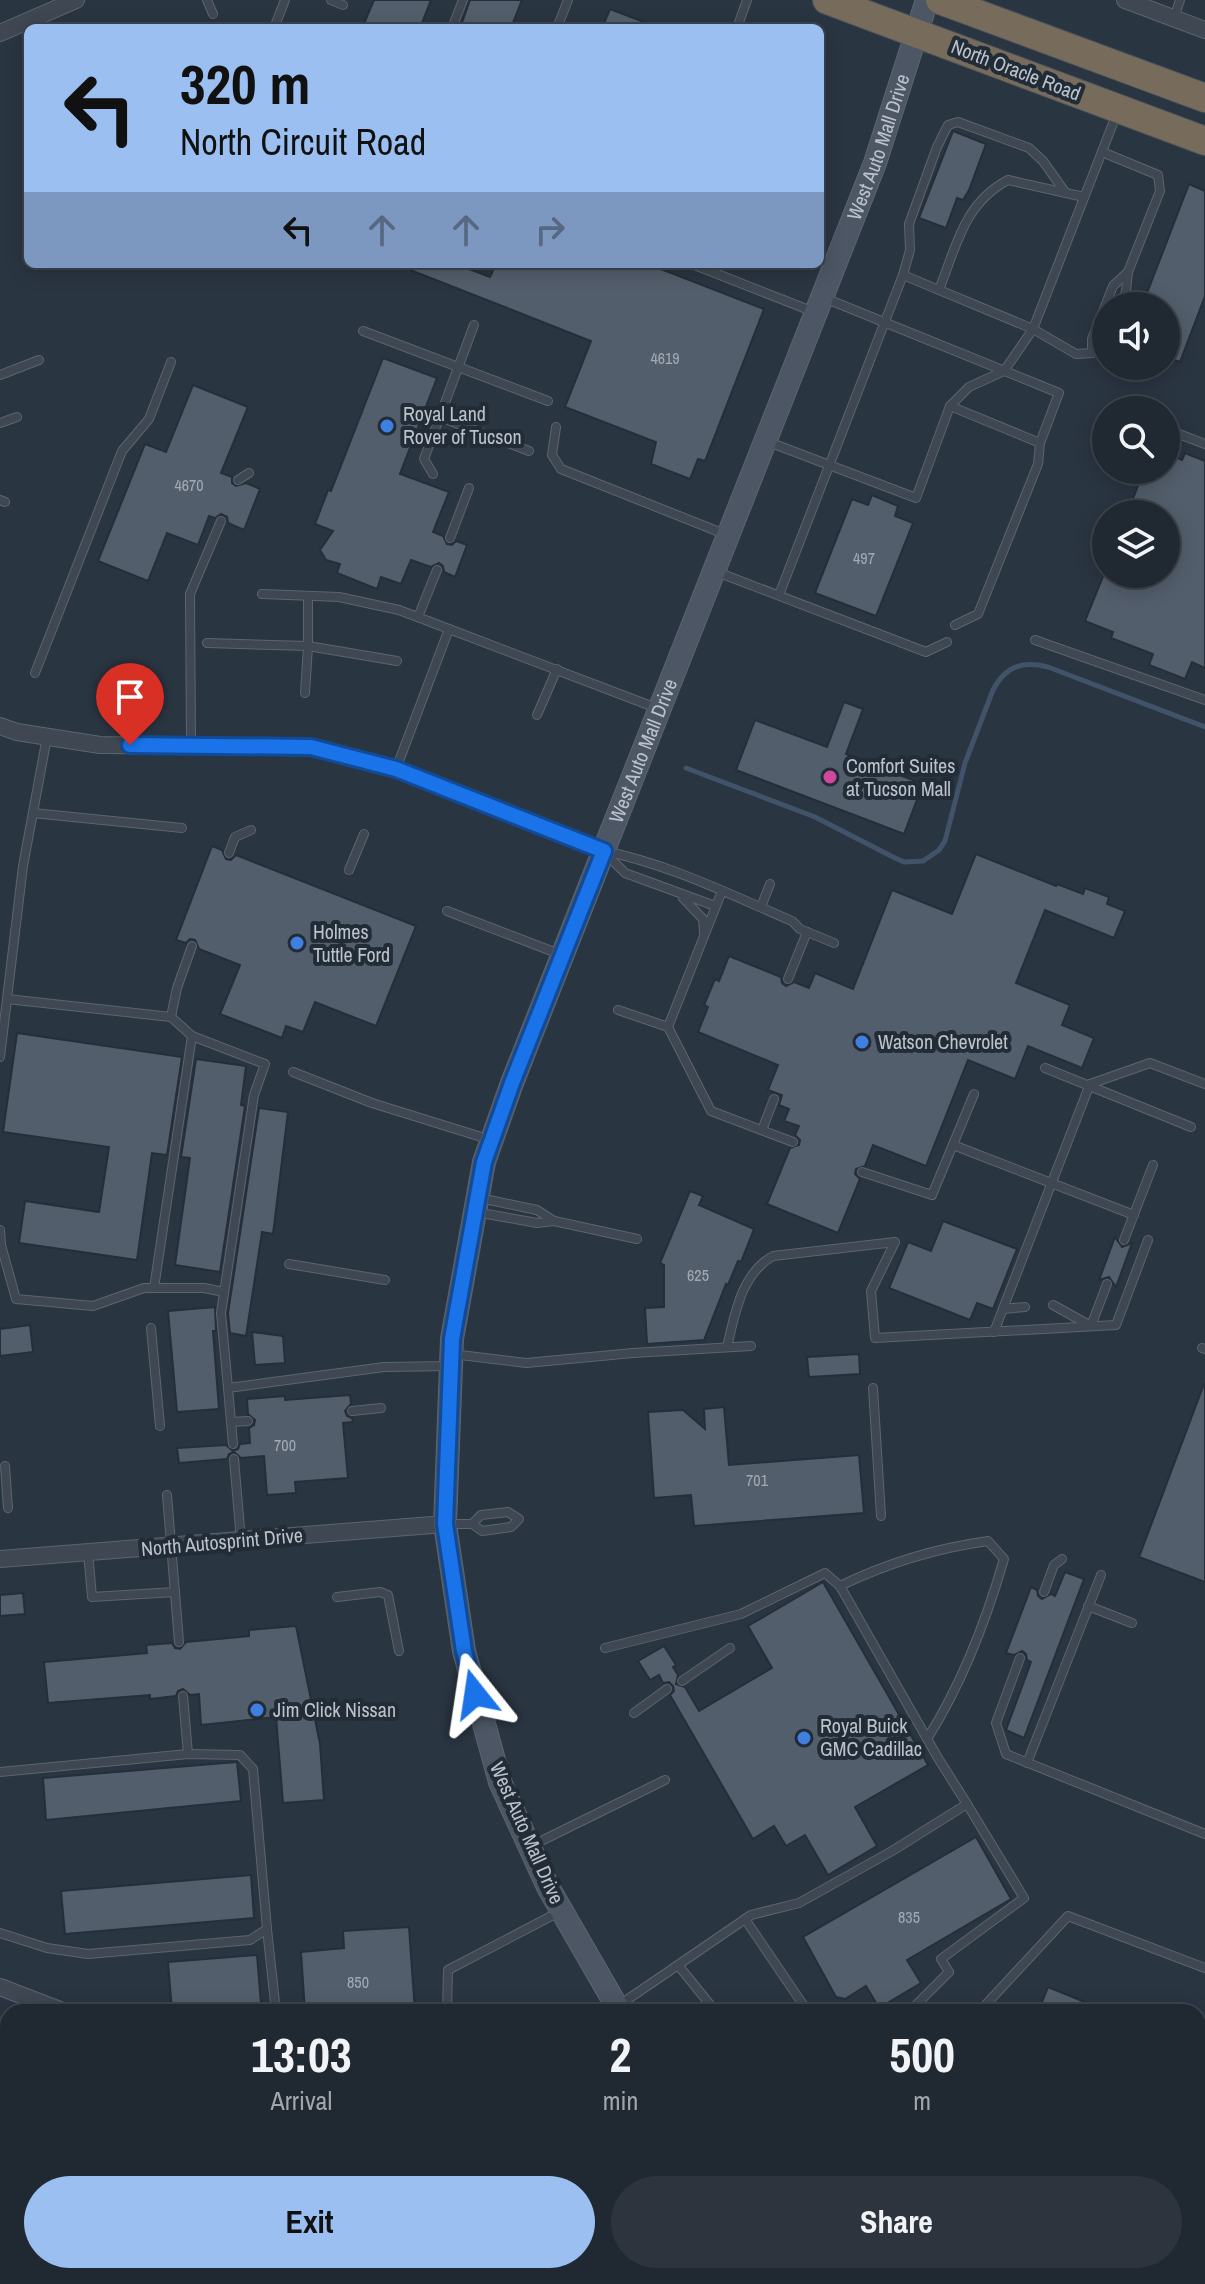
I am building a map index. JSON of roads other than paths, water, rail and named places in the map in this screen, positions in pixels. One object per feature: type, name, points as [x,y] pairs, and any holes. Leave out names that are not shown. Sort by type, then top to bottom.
[{"type":"highway","name":"North Oracle Road","points":[[827,0],[1205,141]]},
{"type":"highway","name":"North Oracle Road","points":[[940,0],[1205,98]]},
{"type":"street","points":[[0,33],[39,7],[76,0]]},
{"type":"street","name":"West Auto Mall Drive","points":[[612,2004],[562,1911],[500,1782],[464,1651],[445,1524],[451,1359],[484,1162],[875,163],[927,0]]},
{"type":"street","points":[[1125,0],[1205,30]]},
{"type":"street","points":[[0,726],[17,732],[100,745],[311,747],[396,769],[604,851]]},
{"type":"street","name":"North Autosprint Drive","points":[[0,1559],[445,1524]]},
{"type":"street","points":[[0,1987],[43,2004]]},
{"type":"lane","points":[[207,0],[213,14]]},
{"type":"lane","points":[[276,24],[285,0]]},
{"type":"lane","points":[[331,0],[343,5]]},
{"type":"lane","points":[[454,24],[463,0]]},
{"type":"lane","points":[[559,24],[568,0]]},
{"type":"lane","points":[[738,24],[747,0]]},
{"type":"lane","points":[[1174,19],[1180,0]]},
{"type":"lane","points":[[765,441],[916,498],[950,406],[969,387],[1004,371],[1033,329],[1118,109]]},
{"type":"lane","points":[[779,595],[903,275],[910,250],[909,224],[948,125],[958,122],[1029,148],[1043,161],[1065,192]]},
{"type":"lane","points":[[1102,152],[1158,175],[1160,191],[1128,272],[1126,292]]},
{"type":"lane","points":[[939,290],[970,211],[989,189],[1008,180],[1084,197]]},
{"type":"lane","points":[[704,268],[819,305],[886,321],[1059,393],[1040,443],[1038,464],[978,614],[955,625]]},
{"type":"lane","points":[[1111,292],[1128,272]]},
{"type":"lane","points":[[903,275],[1033,329],[1076,354],[1092,353]]},
{"type":"lane","points":[[433,474],[424,459],[474,325]]},
{"type":"lane","points":[[363,331],[548,401]]},
{"type":"lane","points":[[0,375],[39,360]]},
{"type":"lane","points":[[35,673],[122,451],[149,419],[171,362]]},
{"type":"lane","points":[[950,406],[1040,443]]},
{"type":"lane","points":[[0,423],[17,417]]},
{"type":"lane","points":[[440,417],[529,451]]},
{"type":"lane","points":[[556,427],[552,455],[561,469],[728,535]]},
{"type":"lane","points":[[1180,434],[1205,444]]},
{"type":"lane","points":[[238,480],[249,473]]},
{"type":"lane","points":[[450,538],[469,488]]},
{"type":"lane","points":[[191,746],[190,594],[221,521]]},
{"type":"lane","points":[[418,617],[437,570]]},
{"type":"lane","points":[[714,571],[926,652],[947,642]]},
{"type":"lane","points":[[262,594],[339,597],[399,610],[660,709]]},
{"type":"lane","points":[[305,693],[308,596]]},
{"type":"lane","points":[[396,769],[449,629]]},
{"type":"lane","points":[[1035,640],[1205,700]]},
{"type":"lane","points":[[207,643],[308,646],[397,661]]},
{"type":"lane","points":[[537,715],[557,669]]},
{"type":"lane","points":[[0,1057],[23,866],[47,737]]},
{"type":"lane","points":[[33,813],[182,828]]},
{"type":"lane","points":[[229,853],[235,837],[251,830]]},
{"type":"lane","points":[[349,870],[364,834]]},
{"type":"lane","points":[[604,851],[625,873],[715,906]]},
{"type":"lane","points":[[604,851],[629,856],[722,891],[834,943]]},
{"type":"lane","points":[[761,907],[770,884]]},
{"type":"lane","points":[[672,890],[695,908],[703,919],[704,933]]},
{"type":"lane","points":[[668,1027],[722,891]]},
{"type":"lane","points":[[447,911],[563,955]]},
{"type":"lane","points":[[787,933],[803,930]]},
{"type":"lane","points":[[788,979],[803,930]]},
{"type":"lane","points":[[171,1017],[177,988],[192,946]]},
{"type":"lane","points":[[7,999],[171,1017],[192,1036],[265,1064],[254,1095],[221,1313],[232,1387],[233,1444]]},
{"type":"lane","points":[[618,1010],[668,1027],[711,1111],[793,1142]]},
{"type":"lane","points":[[154,1288],[192,1036]]},
{"type":"lane","points":[[994,1332],[1090,1084],[1150,1063],[1205,1084]]},
{"type":"lane","points":[[1045,1068],[1191,1127]]},
{"type":"lane","points":[[293,1072],[372,1103],[492,1141]]},
{"type":"lane","points":[[862,1172],[932,1195],[974,1094]]},
{"type":"lane","points":[[762,1130],[774,1099]]},
{"type":"lane","points":[[953,1145],[1134,1215]]},
{"type":"lane","points":[[1124,1240],[1153,1165]]},
{"type":"lane","points":[[476,1205],[537,1210],[554,1221]]},
{"type":"lane","points":[[476,1205],[537,1223],[554,1221],[637,1239]]},
{"type":"lane","points":[[0,1230],[1,1245],[16,1299],[93,1306],[144,1288],[204,1288],[224,1292]]},
{"type":"lane","points":[[727,1347],[748,1280],[763,1261],[773,1256],[895,1242],[871,1291],[875,1338],[1116,1325],[1148,1240]]},
{"type":"lane","points":[[289,1264],[385,1280]]},
{"type":"lane","points":[[1091,1326],[1107,1284]]},
{"type":"lane","points":[[1053,1305],[1091,1326]]},
{"type":"lane","points":[[1003,1309],[1025,1307]]},
{"type":"lane","points":[[151,1328],[160,1426]]},
{"type":"lane","points":[[232,1387],[451,1359],[526,1363],[751,1346]]},
{"type":"lane","points":[[873,1388],[881,1516]]},
{"type":"lane","points":[[352,1411],[381,1408]]},
{"type":"lane","points":[[231,1422],[248,1421]]},
{"type":"lane","points":[[234,1459],[241,1540]]},
{"type":"lane","points":[[5,1466],[8,1508]]},
{"type":"lane","points":[[167,1495],[179,1642]]},
{"type":"lane","points":[[445,1524],[472,1524],[482,1531],[511,1527],[519,1519],[508,1512],[481,1515],[472,1524]]},
{"type":"lane","points":[[840,1586],[862,1575],[963,1545],[988,1541],[1004,1559],[992,1601],[948,1707],[927,1739]]},
{"type":"lane","points":[[88,1552],[92,1597],[175,1592]]},
{"type":"lane","points":[[1044,1592],[1054,1565],[1062,1559]]},
{"type":"lane","points":[[605,1648],[741,1614],[825,1573],[840,1586],[927,1739],[1024,1898],[941,1959],[949,1972],[917,2004]]},
{"type":"lane","points":[[1027,1763],[1101,1575]]},
{"type":"lane","points":[[337,1597],[380,1592],[388,1595],[399,1651]]},
{"type":"lane","points":[[1088,1606],[1132,1623]]},
{"type":"lane","points":[[682,1681],[730,1648]]},
{"type":"lane","points":[[1020,1658],[996,1723],[1006,1754],[1205,1834]]},
{"type":"lane","points":[[634,1713],[667,1689]]},
{"type":"lane","points":[[183,1696],[188,1754]]},
{"type":"lane","points":[[0,1772],[188,1754],[240,1755],[253,1769],[275,2004]]},
{"type":"lane","points":[[530,1847],[665,1780]]},
{"type":"lane","points":[[623,2004],[751,1915],[799,1903],[892,1851],[967,1804]]},
{"type":"lane","points":[[447,2004],[448,1970],[562,1911]]},
{"type":"lane","points":[[986,2004],[1068,1916],[1205,1968]]},
{"type":"lane","points":[[745,1919],[803,2004]]},
{"type":"lane","points":[[0,1933],[47,1948],[88,1954],[250,1940],[267,1929]]},
{"type":"lane","points":[[678,1965],[710,2004]]},
{"type":"waterway","points":[[686,768],[815,817],[904,862],[923,861],[939,850],[945,841],[965,763],[993,690],[1004,675],[1016,667],[1048,667],[1205,727]]},
{"type":"place","name":"Royal Land Rover of Tucson","points":[[387,426]]},
{"type":"place","name":"Comfort Suites at Tucson Mall","points":[[830,777]]},
{"type":"place","name":"Holmes Tuttle Ford","points":[[297,943]]},
{"type":"place","name":"Watson Chevrolet","points":[[862,1042]]},
{"type":"place","name":"Jim Click Nissan","points":[[257,1710]]},
{"type":"place","name":"Royal Buick GMC Cadillac","points":[[804,1738]]}]
